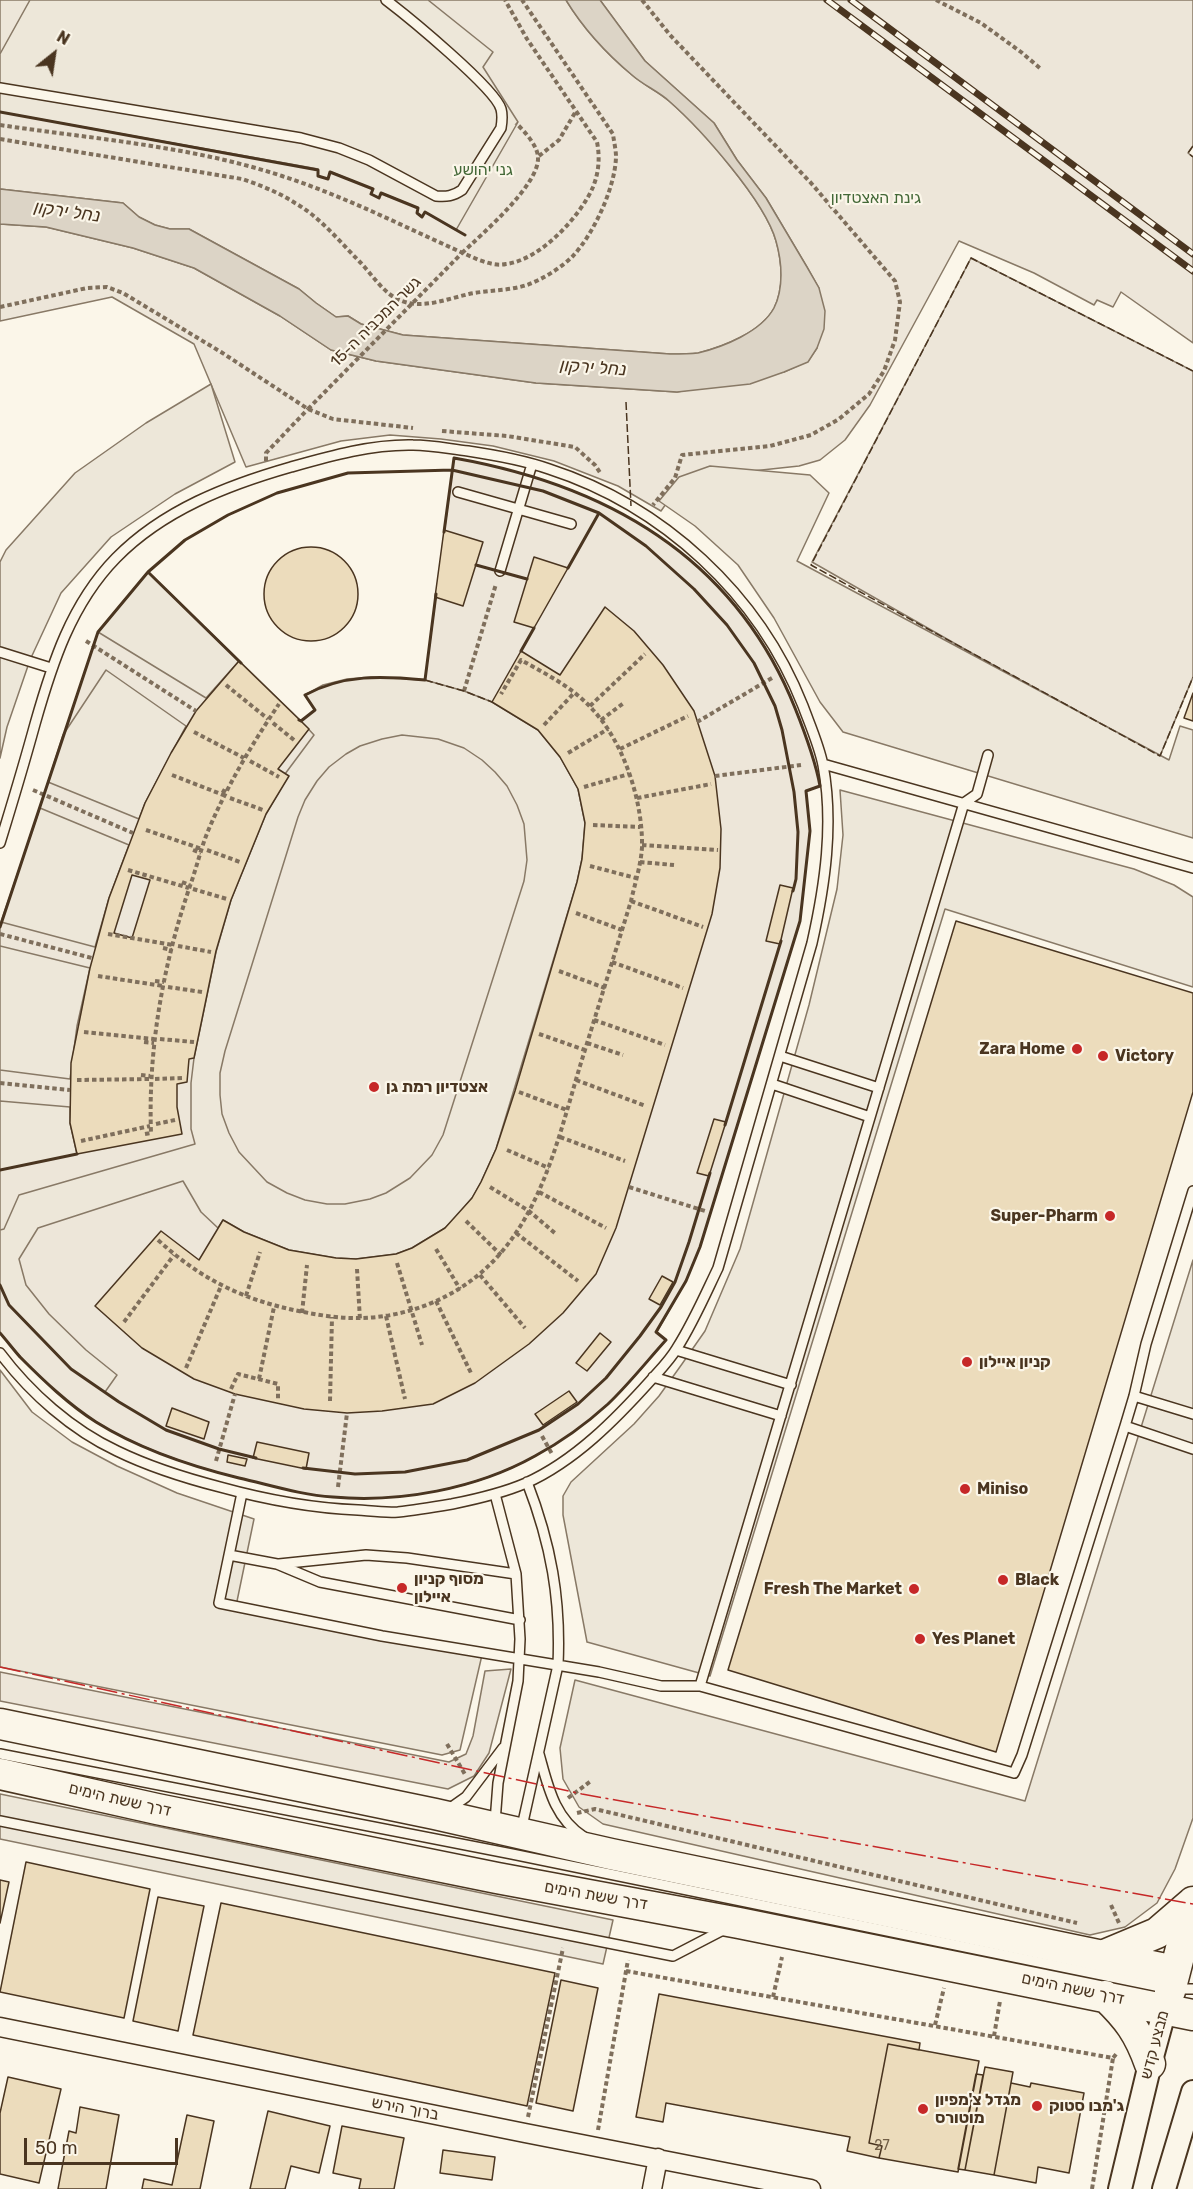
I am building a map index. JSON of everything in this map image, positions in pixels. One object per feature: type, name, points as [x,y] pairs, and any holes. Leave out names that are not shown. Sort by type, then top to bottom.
[{"type":"main road","name":"דרך ששת הימים","points":[[0,1724],[435,1814],[502,1856],[611,1854],[1102,1956],[1179,1994]]},
{"type":"main road","name":"דרך ששת הימים","points":[[0,1774],[157,1809],[502,1856],[739,1923],[1105,1996],[1179,1994]]},
{"type":"main road","points":[[1102,1956],[1157,1933],[1193,1902]]},
{"type":"main road","name":"מבצע קדש","points":[[1179,1994],[1193,1902]]},
{"type":"main road","points":[[1105,1996],[1123,2013],[1135,2029],[1150,2064]]},
{"type":"street","name":"מבצע קדש","points":[[1120,2189],[1150,2064],[1179,1994]]},
{"type":"street","name":"ברוך הירש","points":[[0,2027],[811,2189]]},
{"type":"street","points":[[1165,2187],[1193,2092]]},
{"type":"street","points":[[652,2189],[657,2158]]},
{"type":"lane","points":[[0,88],[301,138],[339,148],[369,160],[436,196],[447,197],[462,190],[501,128],[503,117],[501,107],[414,21],[386,0]]},
{"type":"lane","points":[[0,843],[51,668],[64,635],[91,588],[120,554],[177,511],[213,493],[266,474],[324,458],[369,448],[411,445],[481,453],[532,464],[589,484],[645,515],[690,548],[723,579],[746,605],[788,670],[823,764],[827,805],[826,864],[822,899],[812,943],[718,1268],[698,1311],[676,1350],[654,1377],[609,1424],[558,1464],[527,1482],[468,1501],[396,1512],[315,1508],[242,1493],[160,1469],[116,1451],[57,1412],[30,1388],[0,1353]]},
{"type":"lane","points":[[500,571],[532,464]]},
{"type":"lane","points":[[458,492],[572,524]]},
{"type":"lane","points":[[0,652],[51,668]]},
{"type":"lane","points":[[700,1686],[964,803],[976,794],[988,755]]},
{"type":"lane","points":[[823,764],[1192,868]]},
{"type":"lane","points":[[780,1056],[879,1088]]},
{"type":"lane","points":[[771,1084],[870,1117]]},
{"type":"lane","points":[[242,1493],[219,1603],[382,1636],[558,1665],[661,1686],[700,1686],[1014,1773],[1022,1755],[1125,1426],[1146,1344],[1193,1191]]},
{"type":"lane","points":[[676,1350],[790,1385]]},
{"type":"lane","points":[[654,1377],[781,1416]]},
{"type":"lane","points":[[1134,1396],[1193,1414]]},
{"type":"lane","points":[[1125,1426],[1193,1449]]},
{"type":"lane","points":[[502,1856],[538,1753],[558,1665],[558,1626],[552,1562],[542,1519],[527,1482]]},
{"type":"lane","points":[[495,1494],[516,1574],[520,1620],[518,1681],[498,1784],[502,1856]]},
{"type":"lane","points":[[229,1555],[277,1564],[320,1582],[520,1620]]},
{"type":"lane","points":[[277,1564],[366,1555],[407,1558],[516,1574]]},
{"type":"lane","points":[[435,1814],[455,1806],[473,1788],[506,1743]]},
{"type":"lane","points":[[538,1753],[550,1795],[562,1817],[578,1833],[611,1854]]},
{"type":"lane","name":"דרך ששת הימים","points":[[0,1754],[1179,1994]]},
{"type":"lane","points":[[0,1821],[673,1956],[739,1923]]},
{"type":"path","points":[[0,139],[242,178],[273,190],[312,214],[389,294],[400,301],[418,304],[432,303],[526,285],[547,276],[573,256],[589,233],[604,204],[613,177],[616,155],[613,134],[522,0]]},
{"type":"path","points":[[642,0],[670,35],[826,201],[895,281],[900,302],[895,340],[884,371],[869,394],[839,418],[811,435],[770,446],[682,455],[675,478],[645,515]]},
{"type":"path","points":[[936,0],[981,23],[1041,69]]},
{"type":"path","points":[[501,107],[527,134],[539,156],[558,140],[576,111]]},
{"type":"path","name":"גשר המכביה ה-15","points":[[266,474],[266,453],[528,186],[537,169],[539,156]]},
{"type":"path","points":[[0,307],[87,288],[107,287],[123,293],[221,352],[308,409],[333,419],[423,429]]},
{"type":"path","points":[[435,430],[507,435],[575,447]]},
{"type":"path","points":[[464,691],[500,571]]},
{"type":"path","points":[[86,641],[195,711]]},
{"type":"path","points":[[590,706],[645,654]]},
{"type":"path","points":[[158,1240],[195,1271],[221,1286],[246,1296],[274,1307],[302,1313],[360,1320],[411,1311],[460,1289],[480,1275],[501,1255],[516,1233],[539,1192],[560,1137],[631,901],[642,845],[637,798],[620,749],[602,720],[590,706],[574,693],[521,660],[501,694]]},
{"type":"path","points":[[697,722],[772,678]]},
{"type":"path","points":[[226,685],[269,716]]},
{"type":"path","points":[[544,724],[574,693]]},
{"type":"path","points":[[602,720],[625,702]]},
{"type":"path","points":[[145,1134],[151,1133],[153,1125],[152,1078],[165,985],[208,832],[244,758],[269,716],[279,704]]},
{"type":"path","points":[[620,749],[688,716]]},
{"type":"path","points":[[273,723],[294,740]]},
{"type":"path","points":[[568,753],[608,729]]},
{"type":"path","points":[[194,732],[244,758]]},
{"type":"path","points":[[250,761],[279,777]]},
{"type":"path","points":[[715,776],[801,765]]},
{"type":"path","points":[[231,771],[237,773]]},
{"type":"path","points":[[585,787],[629,774]]},
{"type":"path","points":[[172,775],[263,810]]},
{"type":"path","points":[[637,798],[711,784]]},
{"type":"path","points":[[33,790],[133,833]]},
{"type":"path","points":[[222,790],[228,795]]},
{"type":"path","points":[[593,825],[640,828]]},
{"type":"path","points":[[146,830],[240,862]]},
{"type":"path","points":[[642,845],[718,850]]},
{"type":"path","points":[[193,850],[203,851]]},
{"type":"path","points":[[640,862],[674,865]]},
{"type":"path","points":[[590,866],[636,878]]},
{"type":"path","points":[[128,870],[227,898]]},
{"type":"path","points":[[182,882],[191,887]]},
{"type":"path","points":[[631,901],[703,927]]},
{"type":"path","points":[[576,913],[622,930]]},
{"type":"path","points":[[0,934],[92,958]]},
{"type":"path","points":[[108,934],[212,952]]},
{"type":"path","points":[[163,948],[174,947]]},
{"type":"path","points":[[612,962],[683,988]]},
{"type":"path","points":[[559,971],[604,988]]},
{"type":"path","points":[[98,976],[202,992]]},
{"type":"path","points":[[155,981],[165,985]]},
{"type":"path","points":[[594,1020],[665,1045]]},
{"type":"path","points":[[84,1032],[194,1042]]},
{"type":"path","points":[[539,1034],[585,1050]]},
{"type":"path","points":[[144,1042],[156,1040]]},
{"type":"path","points":[[587,1043],[623,1055]]},
{"type":"path","points":[[141,1075],[152,1078]]},
{"type":"path","points":[[77,1080],[184,1078]]},
{"type":"path","points":[[576,1080],[646,1106]]},
{"type":"path","points":[[0,1083],[70,1090]]},
{"type":"path","points":[[519,1092],[567,1110]]},
{"type":"path","points":[[81,1141],[174,1120]]},
{"type":"path","points":[[560,1137],[625,1161]]},
{"type":"path","points":[[507,1150],[549,1168]]},
{"type":"path","points":[[490,1187],[529,1211],[556,1234]]},
{"type":"path","points":[[628,1187],[705,1211]]},
{"type":"path","points":[[539,1192],[606,1228]]},
{"type":"path","points":[[466,1221],[501,1255]]},
{"type":"path","points":[[516,1233],[578,1281]]},
{"type":"path","points":[[435,1249],[460,1289]]},
{"type":"path","points":[[246,1296],[260,1252]]},
{"type":"path","points":[[124,1322],[174,1255]]},
{"type":"path","points":[[397,1263],[422,1345]]},
{"type":"path","points":[[302,1313],[307,1265]]},
{"type":"path","points":[[357,1269],[360,1320]]},
{"type":"path","points":[[480,1275],[525,1328]]},
{"type":"path","points":[[186,1368],[221,1286]]},
{"type":"path","points":[[436,1301],[471,1374]]},
{"type":"path","points":[[259,1379],[274,1307]]},
{"type":"path","points":[[386,1316],[405,1399]]},
{"type":"path","points":[[330,1401],[332,1317]]},
{"type":"path","points":[[231,1389],[238,1374],[278,1384],[278,1399]]},
{"type":"path","points":[[216,1461],[235,1394]]},
{"type":"path","points":[[338,1487],[347,1413]]},
{"type":"path","points":[[542,1436],[558,1464]]},
{"type":"path","points":[[447,1744],[473,1788]]},
{"type":"path","points":[[773,1997],[788,1933]]},
{"type":"path","points":[[595,2146],[630,1948]]},
{"type":"path","points":[[525,2133],[560,1963]]},
{"type":"path","points":[[935,2025],[950,1965]]},
{"type":"path","points":[[626,1971],[1113,2058]]},
{"type":"path","points":[[994,2036],[1004,1975]]},
{"type":"path","points":[[1092,2189],[1113,2058],[1135,2029]]},
{"type":"green space","name":"גני יהושע","points":[[0,0],[566,0],[580,21],[623,67],[636,79],[665,97],[714,147],[759,206],[770,225],[780,258],[779,292],[774,308],[768,317],[751,331],[719,347],[695,353],[670,354],[403,335],[361,324],[348,316],[336,317],[299,289],[189,229],[170,229],[155,225],[139,217],[123,203],[0,189]]},
{"type":"green space","name":"גינת האצטדיון","points":[[600,0],[1193,0],[1193,146],[1188,153],[1193,157],[1193,343],[1121,292],[1113,307],[1097,300],[1094,305],[1034,273],[959,241],[870,405],[845,440],[820,460],[799,466],[715,475],[680,484],[661,511],[618,486],[554,461],[493,446],[441,439],[390,435],[341,441],[246,467],[194,344],[112,297],[0,321],[0,224],[46,227],[133,248],[194,268],[280,316],[331,350],[376,361],[536,383],[677,392],[784,372],[808,361],[817,348],[819,288],[807,267],[766,198],[737,160],[714,123],[645,61]]},
{"type":"green space","points":[[971,258],[1193,371],[1193,677],[1160,756],[982,659],[812,562]]},
{"type":"green space","name":"אצטדיון רמת גן","points":[[454,458],[510,470],[563,487],[613,509],[659,537],[701,570],[738,609],[769,655],[799,717],[813,756],[820,786],[806,791],[810,831],[800,921],[700,1247],[686,1281],[657,1332],[666,1340],[623,1389],[591,1419],[554,1445],[512,1467],[463,1485],[437,1491],[384,1498],[321,1496],[202,1468],[166,1456],[113,1432],[69,1403],[33,1370],[0,1333],[0,927],[98,632],[148,572],[301,721],[315,710],[305,695],[334,683],[364,678],[425,680]]},
{"type":"green space","points":[[511,1669],[489,1753],[474,1776],[448,1789],[0,1701],[0,1672],[449,1762],[466,1754],[473,1736],[485,1671]]},
{"type":"shaded area","points":[[30,0],[428,0],[493,52],[483,67],[518,122],[456,230],[425,212],[422,217],[417,213],[418,208],[382,193],[379,198],[371,194],[373,189],[331,172],[328,179],[318,176],[318,169],[0,112],[0,54]]},
{"type":"shaded area","points":[[211,384],[235,462],[175,494],[111,537],[61,593],[30,660],[7,727],[0,758],[0,562],[6,550],[75,473],[146,423]]},
{"type":"shaded area","points":[[710,466],[810,475],[829,493],[797,561],[1169,760],[1180,726],[1193,730],[1193,838],[843,732],[820,702],[774,618],[738,565],[695,526],[659,501],[679,477]]},
{"type":"shaded area","points":[[148,572],[239,661],[206,698],[98,632]]},
{"type":"shaded area","points":[[106,670],[186,726],[145,803],[139,819],[48,782],[63,735]]},
{"type":"shaded area","points":[[371,677],[425,680],[492,702],[538,730],[560,757],[578,789],[585,823],[582,859],[577,882],[496,1149],[472,1198],[458,1215],[445,1228],[412,1248],[396,1254],[356,1259],[336,1258],[289,1250],[244,1232],[223,1220],[218,1228],[201,1212],[183,1181],[38,1228],[19,1259],[26,1285],[49,1314],[86,1350],[117,1375],[105,1392],[71,1369],[9,1305],[0,1285],[0,1230],[4,1229],[19,1195],[195,1144],[191,1129],[191,1083],[194,1058],[216,952],[231,900],[266,814],[288,776],[285,774],[314,735],[301,721],[315,710],[305,695],[323,685],[347,679]],"holes":[[[402,735],[438,739],[464,748],[482,760],[507,786],[524,824],[527,860],[524,881],[443,1135],[432,1155],[410,1178],[386,1193],[370,1199],[345,1204],[305,1200],[267,1182],[239,1152],[222,1114],[220,1073],[225,1051],[298,817],[317,781],[329,767],[360,746]]]},
{"type":"shaded area","points":[[840,790],[1134,869],[1174,885],[1193,897],[1193,987],[945,909],[710,1676],[587,1642],[563,1515],[563,1496],[571,1482],[634,1424],[659,1396],[682,1364],[705,1331],[740,1249],[809,1005],[837,889],[843,835]]},
{"type":"shaded area","points":[[40,808],[129,845],[109,898],[95,947],[1,922]]},
{"type":"shaded area","points":[[0,946],[90,968],[77,1026],[70,1079],[0,1070]]},
{"type":"shaded area","points":[[0,1101],[70,1107],[70,1123],[77,1154],[0,1170]]},
{"type":"shaded area","points":[[1193,1260],[1193,1818],[1175,1869],[1157,1903],[1125,1927],[1090,1935],[603,1824],[579,1807],[563,1779],[560,1748],[575,1680],[1025,1801]]},
{"type":"shaded area","points":[[0,1370],[32,1412],[72,1442],[117,1466],[177,1493],[254,1519],[236,1606],[482,1655],[460,1750],[442,1755],[0,1667]]},
{"type":"shaded area","points":[[0,1794],[613,1920],[603,1964],[0,1839]]},
{"type":"water","name":"נחל ירקון","points":[[566,0],[600,0],[645,61],[714,123],[737,160],[766,198],[819,288],[825,311],[824,329],[817,348],[808,362],[750,384],[677,392],[536,383],[376,361],[331,350],[280,316],[194,268],[133,248],[46,227],[0,224],[0,189],[123,203],[139,217],[155,225],[170,229],[189,229],[299,289],[336,317],[348,316],[361,324],[403,335],[670,354],[698,353],[719,347],[740,337],[768,317],[777,300],[781,275],[780,258],[770,225],[746,187],[698,129],[669,101],[636,79],[614,58],[596,40]]},
{"type":"building","points":[[444,530],[483,542],[463,606],[435,597]]},
{"type":"building","points":[[311,547],[329,551],[344,561],[354,576],[358,594],[354,612],[344,627],[329,637],[311,641],[293,637],[278,627],[268,612],[264,594],[268,576],[278,561],[293,551]]},
{"type":"building","points":[[534,557],[568,568],[534,628],[514,622]]},
{"type":"building","points":[[605,607],[634,631],[663,665],[694,711],[715,776],[721,829],[720,868],[712,914],[616,1228],[596,1274],[563,1313],[529,1344],[475,1383],[433,1404],[347,1413],[304,1409],[235,1394],[194,1379],[142,1348],[95,1306],[161,1231],[199,1260],[223,1220],[244,1232],[289,1250],[356,1259],[396,1254],[412,1248],[445,1228],[472,1198],[481,1182],[496,1149],[515,1091],[577,882],[582,859],[585,823],[578,789],[560,757],[538,730],[492,702],[521,651],[560,675]]},
{"type":"building","points":[[239,661],[309,729],[278,769],[289,776],[266,814],[231,900],[216,951],[194,1058],[189,1059],[187,1082],[177,1084],[177,1107],[182,1134],[77,1154],[70,1123],[71,1063],[90,968],[109,898],[145,803],[171,753],[196,711]]},
{"type":"building","points":[[1193,693],[1193,721],[1184,718]]},
{"type":"building","points":[[132,875],[150,880],[132,938],[114,933]]},
{"type":"building","points":[[780,885],[793,888],[780,944],[766,941]]},
{"type":"building","name":"קניון איילון","points":[[956,921],[1193,993],[1193,1092],[996,1752],[728,1670]]},
{"type":"building","points":[[714,1119],[726,1122],[709,1176],[697,1173]]},
{"type":"building","points":[[662,1276],[673,1282],[660,1305],[649,1299]]},
{"type":"building","points":[[600,1333],[611,1342],[587,1371],[576,1363]]},
{"type":"building","points":[[569,1391],[577,1402],[543,1425],[535,1414]]},
{"type":"building","points":[[172,1408],[209,1422],[204,1439],[166,1426]]},
{"type":"building","points":[[257,1442],[309,1453],[306,1469],[253,1458]]},
{"type":"building","points":[[228,1455],[247,1459],[245,1466],[227,1462]]},
{"type":"building","points":[[26,1862],[150,1889],[124,2018],[0,1992]]},
{"type":"building","points":[[0,1880],[9,1882],[0,1923]]},
{"type":"building","points":[[158,1897],[204,1906],[178,2031],[133,2021]]},
{"type":"building","points":[[221,1903],[555,1973],[527,2106],[193,2035]]},
{"type":"building","points":[[561,1980],[598,1988],[573,2111],[536,2103]]},
{"type":"building","points":[[659,1994],[920,2043],[919,2050],[888,2044],[869,2143],[882,2146],[879,2158],[847,2151],[850,2137],[666,2103],[663,2122],[636,2117]]},
{"type":"building","name":"מגדל צ'מפיון מוטורס","points":[[888,2044],[979,2061],[958,2172],[879,2158],[882,2146],[869,2143]]},
{"type":"building","points":[[985,2067],[1013,2072],[994,2175],[965,2170]]},
{"type":"building","points":[[976,2074],[983,2075],[965,2170],[958,2169]]},
{"type":"building","points":[[8,2077],[61,2089],[39,2183],[0,2174],[0,2113]]},
{"type":"building","points":[[1011,2083],[1030,2087],[1031,2083],[1084,2093],[1069,2173],[1038,2167],[1036,2183],[994,2175]]},
{"type":"building","points":[[80,2107],[119,2115],[106,2189],[58,2189],[69,2131],[76,2133]]},
{"type":"building","points":[[268,2111],[330,2126],[319,2173],[291,2166],[285,2189],[250,2189]]},
{"type":"building","points":[[187,2115],[214,2121],[200,2189],[142,2189],[144,2179],[172,2185]]},
{"type":"building","points":[[342,2126],[404,2138],[394,2189],[359,2189],[361,2179],[333,2173]]},
{"type":"building","points":[[443,2150],[495,2157],[492,2180],[440,2173]]},
{"type":"railway","points":[[827,0],[1193,271]]},
{"type":"railway","points":[[851,0],[1193,254]]},
{"type":"fence","points":[[1193,146],[1188,153],[1193,157]]},
{"type":"fence","points":[[1193,371],[971,258],[811,565],[1160,756],[1193,677]]},
{"type":"fence","points":[[626,402],[631,506]]},
{"type":"fence","points":[[425,680],[492,702]]},
{"type":"wall","points":[[0,112],[318,170],[318,176],[328,179],[330,172],[373,189],[371,194],[379,198],[381,193],[418,208],[417,213],[422,217],[425,212],[465,235]]},
{"type":"wall","points":[[0,1333],[20,1357],[66,1400],[112,1432],[184,1462],[239,1478],[309,1494],[358,1498],[410,1495],[463,1485],[488,1477],[535,1456],[573,1432],[608,1404],[666,1340],[656,1332],[686,1281],[700,1247],[800,921],[810,831],[806,791],[820,786],[815,766],[795,708],[769,655],[738,609],[701,570],[659,537],[613,509],[563,487],[510,470],[454,458],[444,532]]},
{"type":"wall","points":[[241,663],[148,572],[185,540],[228,515],[277,493],[348,473],[452,470],[543,491],[599,513],[646,546],[694,589],[727,625],[754,663],[775,706],[794,792],[798,832],[796,879],[793,891]]},
{"type":"wall","points":[[568,568],[599,513]]},
{"type":"wall","points":[[476,565],[527,579]]},
{"type":"wall","points":[[0,927],[98,632],[149,573]]},
{"type":"wall","points":[[299,720],[301,721],[315,710],[305,695],[334,683],[378,677],[425,680],[436,594]]},
{"type":"wall","points":[[521,651],[534,628]]},
{"type":"wall","points":[[725,1125],[781,941]]},
{"type":"wall","points":[[0,1170],[77,1154]]},
{"type":"wall","points":[[303,1468],[355,1474],[405,1472],[467,1460],[539,1430],[578,1404],[606,1378],[661,1307],[675,1282],[710,1173]]},
{"type":"wall","points":[[0,1285],[9,1305],[71,1369],[119,1402],[166,1430],[219,1449],[256,1458]]},
{"type":"power","points":[[0,1667],[582,1794],[1193,1904]]},
{"type":"place","name":"Zara Home","points":[[1077,1049]]},
{"type":"place","name":"Victory","points":[[1103,1056]]},
{"type":"place","name":"אצטדיון רמת גן","points":[[374,1087]]},
{"type":"place","name":"Super-Pharm","points":[[1110,1216]]},
{"type":"place","name":"קניון איילון","points":[[967,1362]]},
{"type":"place","name":"Miniso","points":[[965,1489]]},
{"type":"place","name":"Black","points":[[1003,1580]]},
{"type":"place","name":"מסוף קניון איילון","points":[[402,1588]]},
{"type":"place","name":"Fresh The Market","points":[[914,1589]]},
{"type":"place","name":"Yes Planet","points":[[920,1639]]},
{"type":"place","name":"ג'מבו סטוק","points":[[1037,2106]]},
{"type":"place","name":"מגדל צ'מפיון מוטורס","points":[[923,2109]]}]
